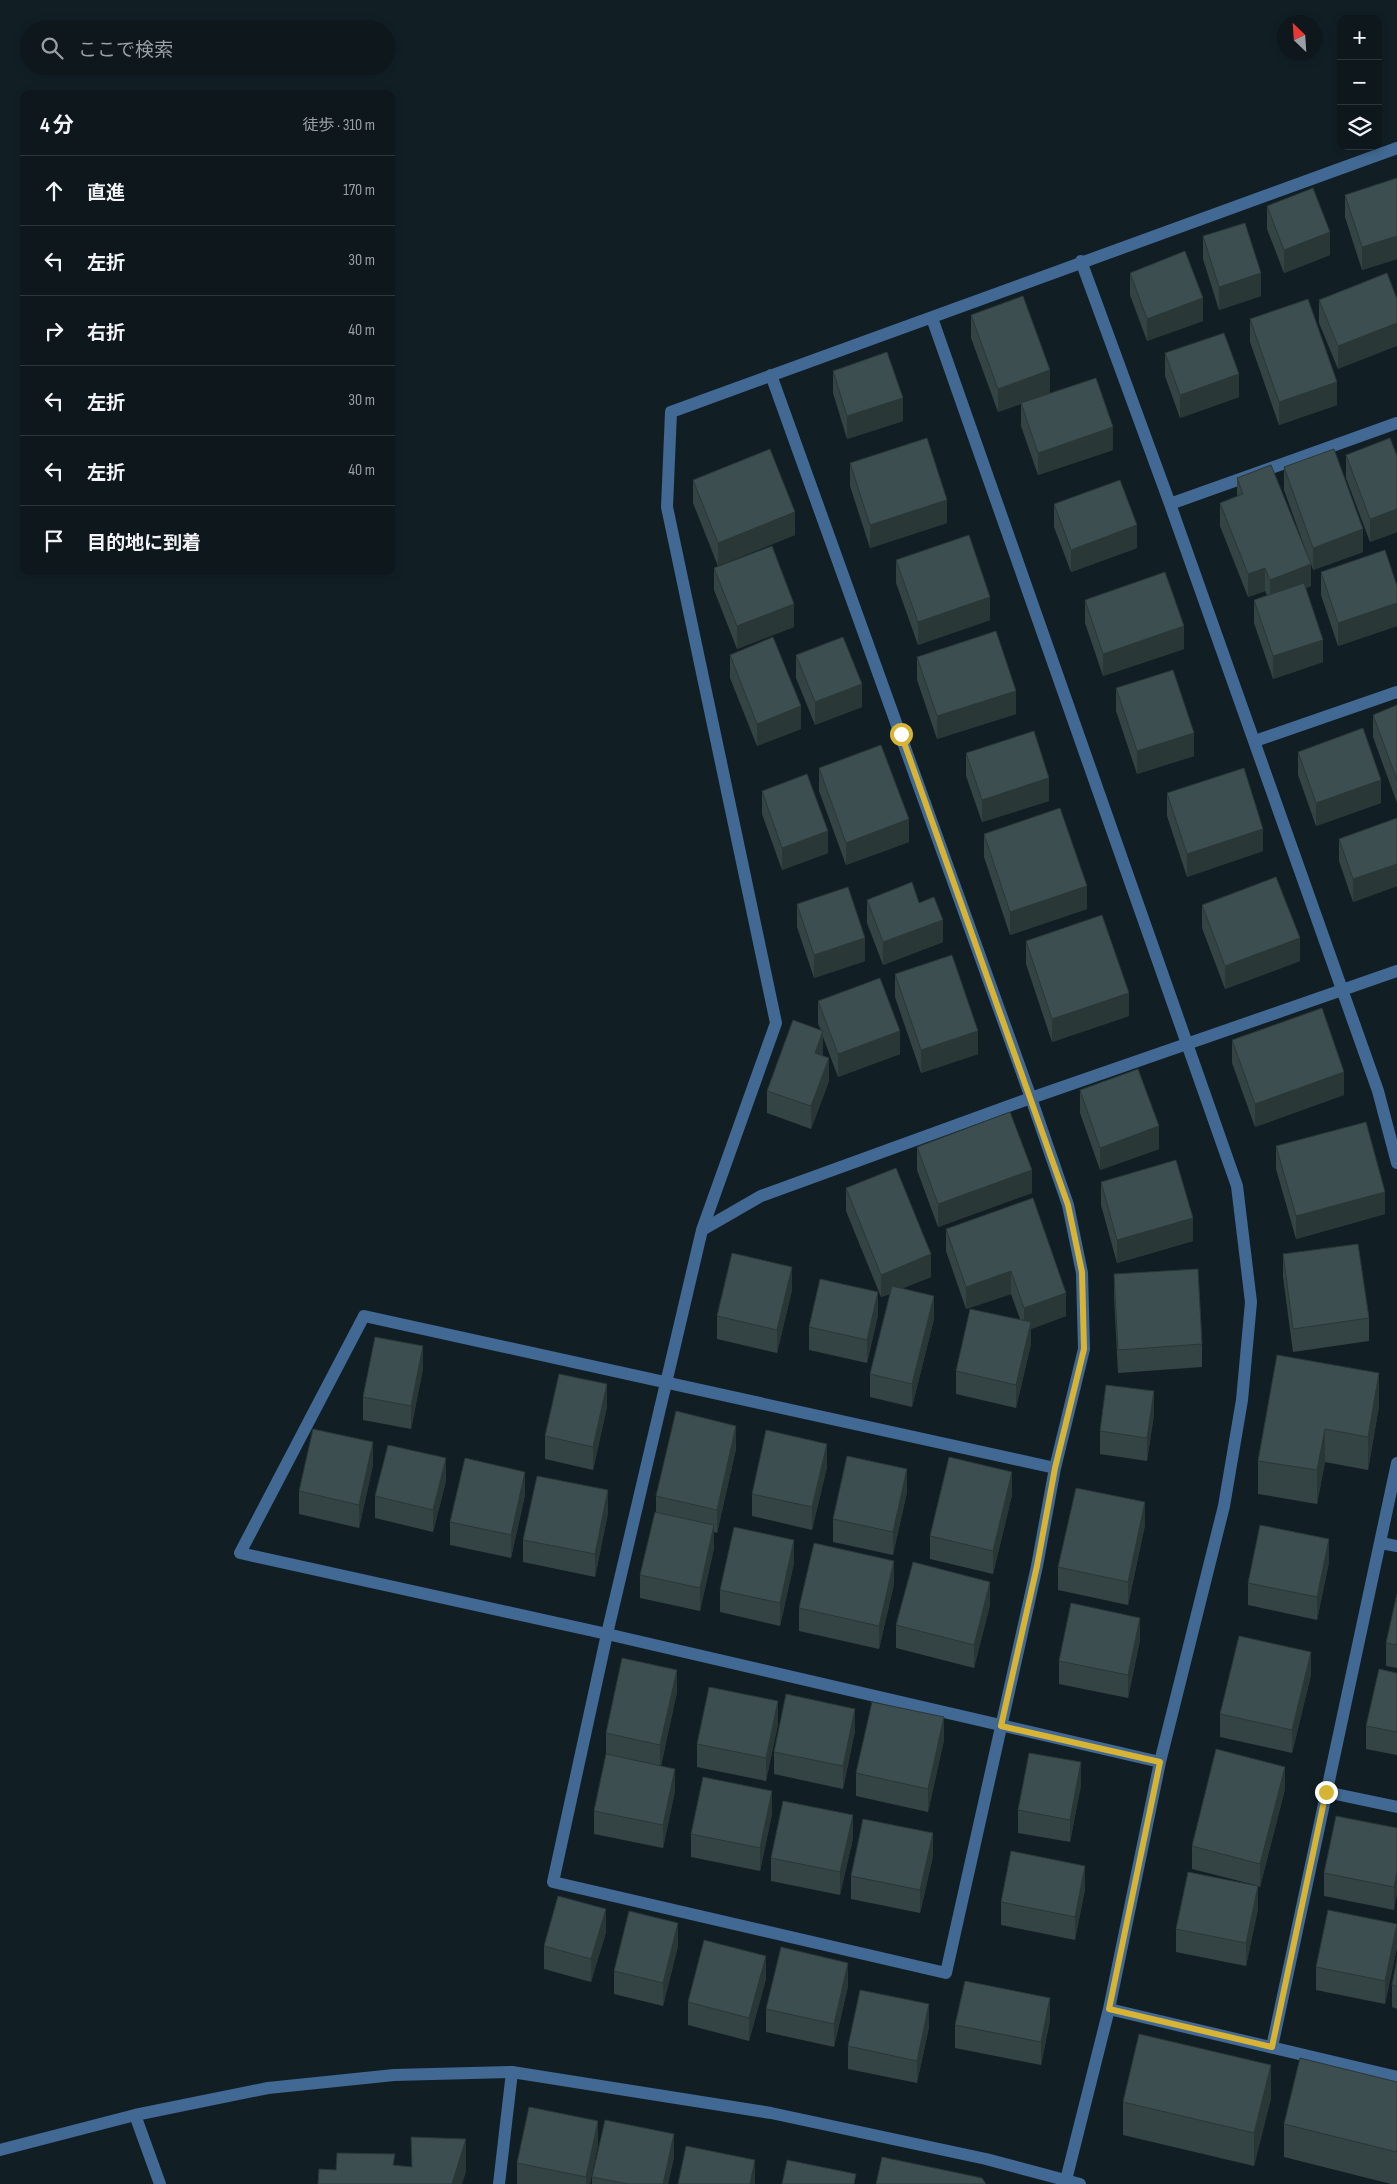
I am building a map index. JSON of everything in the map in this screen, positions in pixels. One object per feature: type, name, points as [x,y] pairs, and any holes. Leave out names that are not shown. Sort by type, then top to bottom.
[{"type":"street","points":[[771,375],[1031,1098],[1068,1205],[1082,1272],[1084,1349],[1055,1468],[1037,1566],[946,1973],[553,1882],[607,1634],[702,1230],[776,1023],[667,508],[671,412],[771,375],[932,318],[1081,261],[1397,148]]},
{"type":"street","points":[[1081,261],[1170,504],[1378,1091],[1397,1163]]},
{"type":"street","points":[[932,318],[1237,1186],[1251,1302],[1242,1400],[1224,1506],[1160,1762],[1109,2009],[1065,2182]]},
{"type":"street","points":[[1170,504],[1397,423]]},
{"type":"street","points":[[1255,742],[1397,692]]},
{"type":"street","points":[[702,1230],[761,1196],[1031,1098],[1397,971]]},
{"type":"street","points":[[1055,1468],[364,1316],[240,1553],[607,1634],[1160,1762]]},
{"type":"street","points":[[1272,2047],[1397,1463]]},
{"type":"street","points":[[1381,1543],[1397,1546]]},
{"type":"street","points":[[1326,1792],[1397,1807]]},
{"type":"street","points":[[1109,2009],[1397,2077]]},
{"type":"street","points":[[499,2184],[512,2072]]},
{"type":"street","points":[[0,2150],[134,2115],[268,2088],[394,2075],[512,2072],[771,2113],[986,2159],[1065,2182],[1080,2184]]},
{"type":"street","points":[[134,2115],[160,2184]]},
{"type":"building","points":[[1397,178],[1397,236],[1362,247],[1345,195]]},
{"type":"building","points":[[1313,188],[1330,232],[1284,250],[1267,206]]},
{"type":"building","points":[[1245,223],[1261,273],[1219,287],[1203,236]]},
{"type":"building","points":[[1185,251],[1203,298],[1147,319],[1130,273]]},
{"type":"building","points":[[1387,273],[1397,299],[1397,323],[1338,346],[1319,300]]},
{"type":"building","points":[[1023,296],[1050,370],[998,389],[971,315]]},
{"type":"building","points":[[1308,299],[1337,382],[1279,402],[1250,319]]},
{"type":"building","points":[[1224,333],[1239,374],[1180,395],[1165,353]]},
{"type":"building","points":[[887,352],[903,398],[847,416],[833,371]]},
{"type":"building","points":[[1096,378],[1113,427],[1038,453],[1021,403]]},
{"type":"building","points":[[927,438],[947,500],[870,525],[850,463]]},
{"type":"building","points":[[1390,438],[1397,456],[1397,509],[1370,519],[1346,455]]},
{"type":"building","points":[[770,449],[795,512],[718,543],[693,480]]},
{"type":"building","points":[[1334,449],[1363,529],[1313,548],[1284,467]]},
{"type":"building","points":[[1271,465],[1311,564],[1270,580],[1265,568],[1248,574],[1220,503],[1243,494],[1237,478]]},
{"type":"building","points":[[1120,480],[1137,525],[1071,550],[1054,504]]},
{"type":"building","points":[[969,535],[990,597],[918,622],[896,560]]},
{"type":"building","points":[[772,546],[794,604],[737,626],[714,568]]},
{"type":"building","points":[[1385,550],[1397,586],[1397,603],[1338,623],[1321,572]]},
{"type":"building","points":[[1165,572],[1184,626],[1103,654],[1085,600]]},
{"type":"building","points":[[1304,583],[1323,640],[1273,656],[1254,600]]},
{"type":"building","points":[[996,631],[1016,691],[937,716],[917,657]]},
{"type":"building","points":[[773,637],[801,706],[757,724],[730,655]]},
{"type":"building","points":[[843,637],[862,684],[815,702],[796,655]]},
{"type":"building","points":[[1173,670],[1194,733],[1137,751],[1116,688]]},
{"type":"building","points":[[1397,705],[1397,780],[1373,715]]},
{"type":"building","points":[[1363,728],[1381,780],[1316,803],[1298,752]]},
{"type":"building","points":[[1034,731],[1049,778],[982,800],[966,753]]},
{"type":"building","points":[[881,745],[909,819],[846,843],[819,768]]},
{"type":"building","points":[[1244,768],[1263,829],[1187,854],[1167,793]]},
{"type":"building","points":[[807,774],[828,831],[782,848],[762,791]]},
{"type":"building","points":[[1060,808],[1087,886],[1010,912],[984,834]]},
{"type":"building","points":[[1397,818],[1397,864],[1353,879],[1339,839]]},
{"type":"building","points":[[1276,877],[1300,938],[1225,966],[1202,905]]},
{"type":"building","points":[[912,882],[919,903],[934,897],[943,920],[883,942],[867,900]]},
{"type":"building","points":[[848,887],[865,938],[814,955],[797,904]]},
{"type":"building","points":[[1102,915],[1129,993],[1052,1019],[1026,941]]},
{"type":"building","points":[[952,955],[978,1031],[921,1050],[895,974]]},
{"type":"building","points":[[880,978],[900,1031],[838,1054],[818,1001]]},
{"type":"building","points":[[1322,1008],[1344,1072],[1255,1104],[1232,1040]]},
{"type":"building","points":[[793,1020],[823,1031],[815,1053],[829,1058],[811,1106],[767,1091]]},
{"type":"building","points":[[1138,1069],[1159,1126],[1100,1148],[1080,1090]]},
{"type":"building","points":[[1010,1112],[1032,1170],[938,1204],[917,1147]]},
{"type":"building","points":[[1366,1122],[1385,1192],[1296,1216],[1276,1146]]},
{"type":"building","points":[[1176,1160],[1193,1218],[1117,1240],[1101,1182]]},
{"type":"building","points":[[896,1168],[931,1254],[881,1275],[846,1188]]},
{"type":"building","points":[[1033,1198],[1066,1293],[1024,1308],[1011,1271],[966,1287],[946,1229]]},
{"type":"building","points":[[1358,1244],[1369,1318],[1293,1329],[1283,1254]]},
{"type":"building","points":[[732,1253],[792,1267],[777,1330],[717,1316]]},
{"type":"building","points":[[1198,1269],[1202,1344],[1118,1350],[1114,1274]]},
{"type":"building","points":[[820,1279],[878,1292],[867,1340],[809,1327]]},
{"type":"building","points":[[892,1286],[934,1296],[912,1384],[870,1374]]},
{"type":"building","points":[[970,1309],[1031,1322],[1016,1385],[956,1371]]},
{"type":"building","points":[[375,1337],[423,1346],[411,1406],[363,1397]]},
{"type":"building","points":[[1277,1355],[1379,1373],[1368,1437],[1325,1429],[1317,1470],[1258,1461]]},
{"type":"building","points":[[559,1374],[607,1384],[593,1447],[545,1436]]},
{"type":"building","points":[[1106,1385],[1154,1391],[1147,1438],[1100,1431]]},
{"type":"building","points":[[676,1411],[736,1426],[717,1510],[656,1496]]},
{"type":"building","points":[[313,1429],[373,1442],[359,1505],[299,1491]]},
{"type":"building","points":[[766,1430],[827,1444],[812,1507],[752,1494]]},
{"type":"building","points":[[388,1445],[446,1458],[433,1510],[375,1496]]},
{"type":"building","points":[[847,1456],[907,1469],[893,1532],[833,1519]]},
{"type":"building","points":[[949,1457],[1012,1472],[993,1551],[930,1536]]},
{"type":"building","points":[[465,1458],[525,1472],[511,1535],[450,1522]]},
{"type":"building","points":[[537,1476],[608,1490],[595,1554],[523,1540]]},
{"type":"building","points":[[1076,1488],[1145,1502],[1128,1582],[1058,1567]]},
{"type":"building","points":[[655,1512],[714,1525],[700,1588],[640,1575]]},
{"type":"building","points":[[1260,1525],[1329,1539],[1317,1597],[1248,1583]]},
{"type":"building","points":[[734,1527],[794,1540],[780,1603],[720,1590]]},
{"type":"building","points":[[814,1543],[894,1561],[879,1626],[799,1608]]},
{"type":"building","points":[[913,1562],[990,1582],[974,1645],[896,1625]]},
{"type":"building","points":[[1397,1594],[1397,1645],[1386,1643]]},
{"type":"building","points":[[1071,1603],[1140,1618],[1128,1675],[1059,1661]]},
{"type":"building","points":[[1239,1636],[1311,1652],[1292,1730],[1220,1714]]},
{"type":"building","points":[[622,1658],[677,1670],[660,1745],[606,1733]]},
{"type":"building","points":[[1379,1669],[1397,1673],[1397,1732],[1366,1726]]},
{"type":"building","points":[[709,1687],[778,1701],[766,1758],[697,1744]]},
{"type":"building","points":[[786,1694],[855,1709],[843,1766],[774,1752]]},
{"type":"building","points":[[872,1702],[944,1717],[928,1789],[856,1773]]},
{"type":"building","points":[[1216,1749],[1285,1767],[1260,1864],[1192,1846]]},
{"type":"building","points":[[1029,1753],[1081,1762],[1070,1820],[1018,1810]]},
{"type":"building","points":[[606,1754],[675,1769],[663,1825],[594,1811]]},
{"type":"building","points":[[703,1777],[772,1791],[760,1848],[691,1834]]},
{"type":"building","points":[[783,1801],[853,1815],[840,1872],[771,1858]]},
{"type":"building","points":[[1336,1816],[1397,1828],[1397,1872],[1394,1887],[1324,1873]]},
{"type":"building","points":[[863,1819],[933,1833],[920,1890],[851,1876]]},
{"type":"building","points":[[1011,1851],[1085,1866],[1075,1917],[1001,1902]]},
{"type":"building","points":[[1188,1872],[1258,1886],[1246,1943],[1176,1929]]},
{"type":"building","points":[[558,1896],[606,1909],[591,1959],[544,1946]]},
{"type":"building","points":[[1328,1910],[1397,1924],[1385,1981],[1316,1967]]},
{"type":"building","points":[[629,1911],[678,1923],[663,1983],[614,1971]]},
{"type":"building","points":[[704,1940],[766,1956],[749,2018],[688,2002]]},
{"type":"building","points":[[781,1947],[848,1963],[834,2024],[766,2009]]},
{"type":"building","points":[[1397,1959],[1397,1986],[1392,1985]]},
{"type":"building","points":[[965,1981],[1050,1998],[1041,2042],[955,2025]]},
{"type":"building","points":[[860,1990],[929,2004],[917,2061],[848,2046]]},
{"type":"building","points":[[1139,2034],[1271,2065],[1254,2133],[1123,2102]]},
{"type":"building","points":[[1300,2058],[1397,2082],[1397,2152],[1284,2124]]},
{"type":"building","points":[[529,2107],[598,2121],[586,2177],[517,2163]]},
{"type":"building","points":[[605,2120],[674,2134],[663,2184],[628,2184],[592,2177]]},
{"type":"building","points":[[411,2137],[466,2139],[452,2184],[318,2184],[319,2169],[336,2170],[337,2153],[395,2154],[393,2165],[412,2167]]},
{"type":"building","points":[[686,2146],[755,2160],[750,2184],[678,2184]]},
{"type":"building","points":[[882,2157],[982,2178],[986,2184],[876,2184]]},
{"type":"building","points":[[787,2160],[856,2174],[854,2184],[782,2184]]},
{"type":"route","points":[[901,734],[1068,1205],[1082,1272],[1084,1349],[1055,1468],[1037,1566],[1001,1726],[1160,1762],[1109,2009],[1272,2047],[1326,1792]]}]
